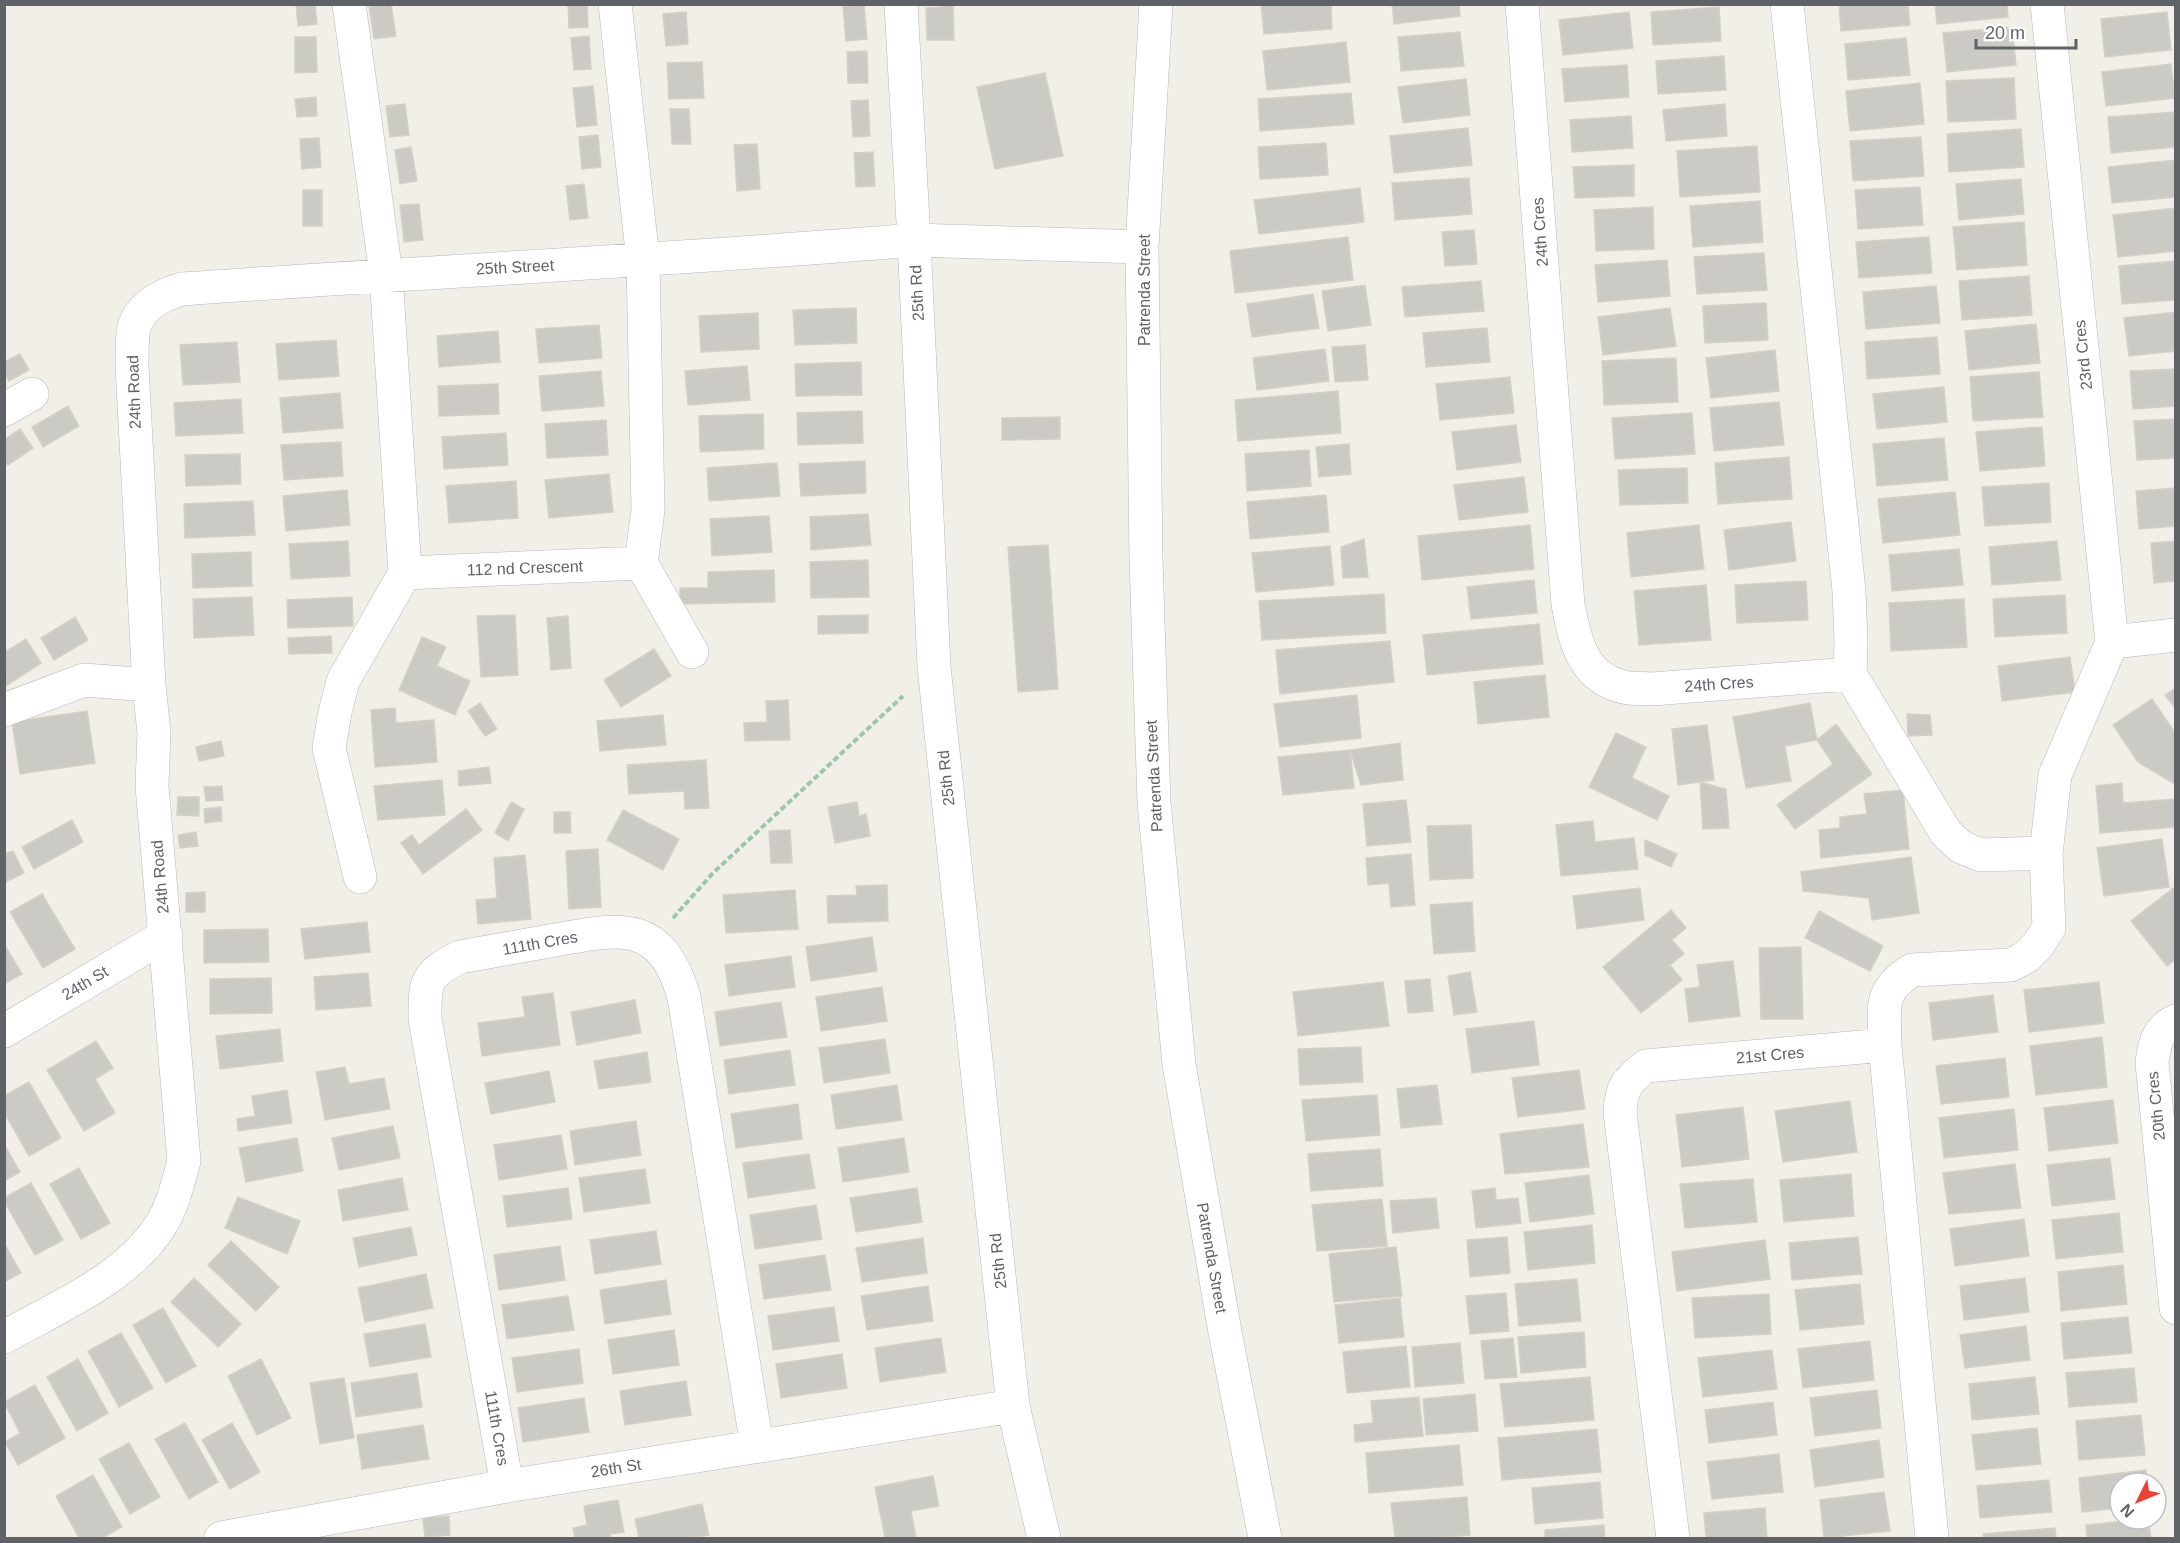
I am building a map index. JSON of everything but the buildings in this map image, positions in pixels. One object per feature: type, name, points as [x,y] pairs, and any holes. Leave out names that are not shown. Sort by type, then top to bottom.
[{"type":"street","points":[[349,4],[386,274],[405,573],[343,681],[329,748],[360,878]]},
{"type":"street","points":[[615,4],[643,260],[648,510],[641,563],[692,652]]},
{"type":"street","points":[[901,4],[915,240]]},
{"type":"street","name":"Patrenda Street","points":[[1156,4],[1142,247],[1146,560],[1156,826],[1179,1064],[1225,1332],[1265,1539]]},
{"type":"street","name":"24th Cres","points":[[1522,4],[1568,604],[1574,639],[1586,662],[1603,678],[1627,688],[1663,688],[1850,674]]},
{"type":"street","points":[[1787,4],[1848,591],[1851,640],[1850,674],[1946,833],[1962,847],[1981,855],[2046,853]]},
{"type":"street","name":"23rd Cres","points":[[2047,4],[2112,642]]},
{"type":"street","name":"25th Street","points":[[133,330],[144,310],[154,300],[182,289],[386,274],[643,260],[915,240]]},
{"type":"street","name":"25th Rd","points":[[1044,1539],[1013,1406],[934,667],[915,240],[1142,247]]},
{"type":"street","name":"24th Road","points":[[4,1337],[101,1283],[136,1255],[160,1227],[172,1202],[184,1161],[152,786],[154,733],[149,685],[132,366],[133,330]]},
{"type":"street","points":[[4,411],[32,394]]},
{"type":"street","name":"112 nd Crescent","points":[[405,573],[641,563]]},
{"type":"street","points":[[1932,1539],[1885,1045],[1885,1001],[1889,988],[1912,970],[2011,964],[2026,957],[2038,945],[2049,928],[2046,853],[2055,775],[2112,642],[2175,635]]},
{"type":"street","points":[[4,710],[84,680],[149,685]]},
{"type":"street","name":"111th Cres","points":[[507,1486],[425,1019],[425,990],[432,975],[443,965],[460,957],[608,931],[635,934],[651,942],[665,955],[677,972],[684,997],[757,1446]]},
{"type":"street","name":"24th St","points":[[4,1031],[166,934]]},
{"type":"street","name":"20th Cres","points":[[2175,1022],[2168,1025],[2155,1042],[2152,1063],[2175,1308]]},
{"type":"street","name":"21st Cres","points":[[1673,1539],[1621,1125],[1621,1094],[1629,1079],[1646,1066],[1885,1045]]},
{"type":"street","name":"26th St","points":[[221,1539],[507,1486],[1013,1406]]},
{"type":"path","points":[[651,942],[713,873],[934,667]]}]
